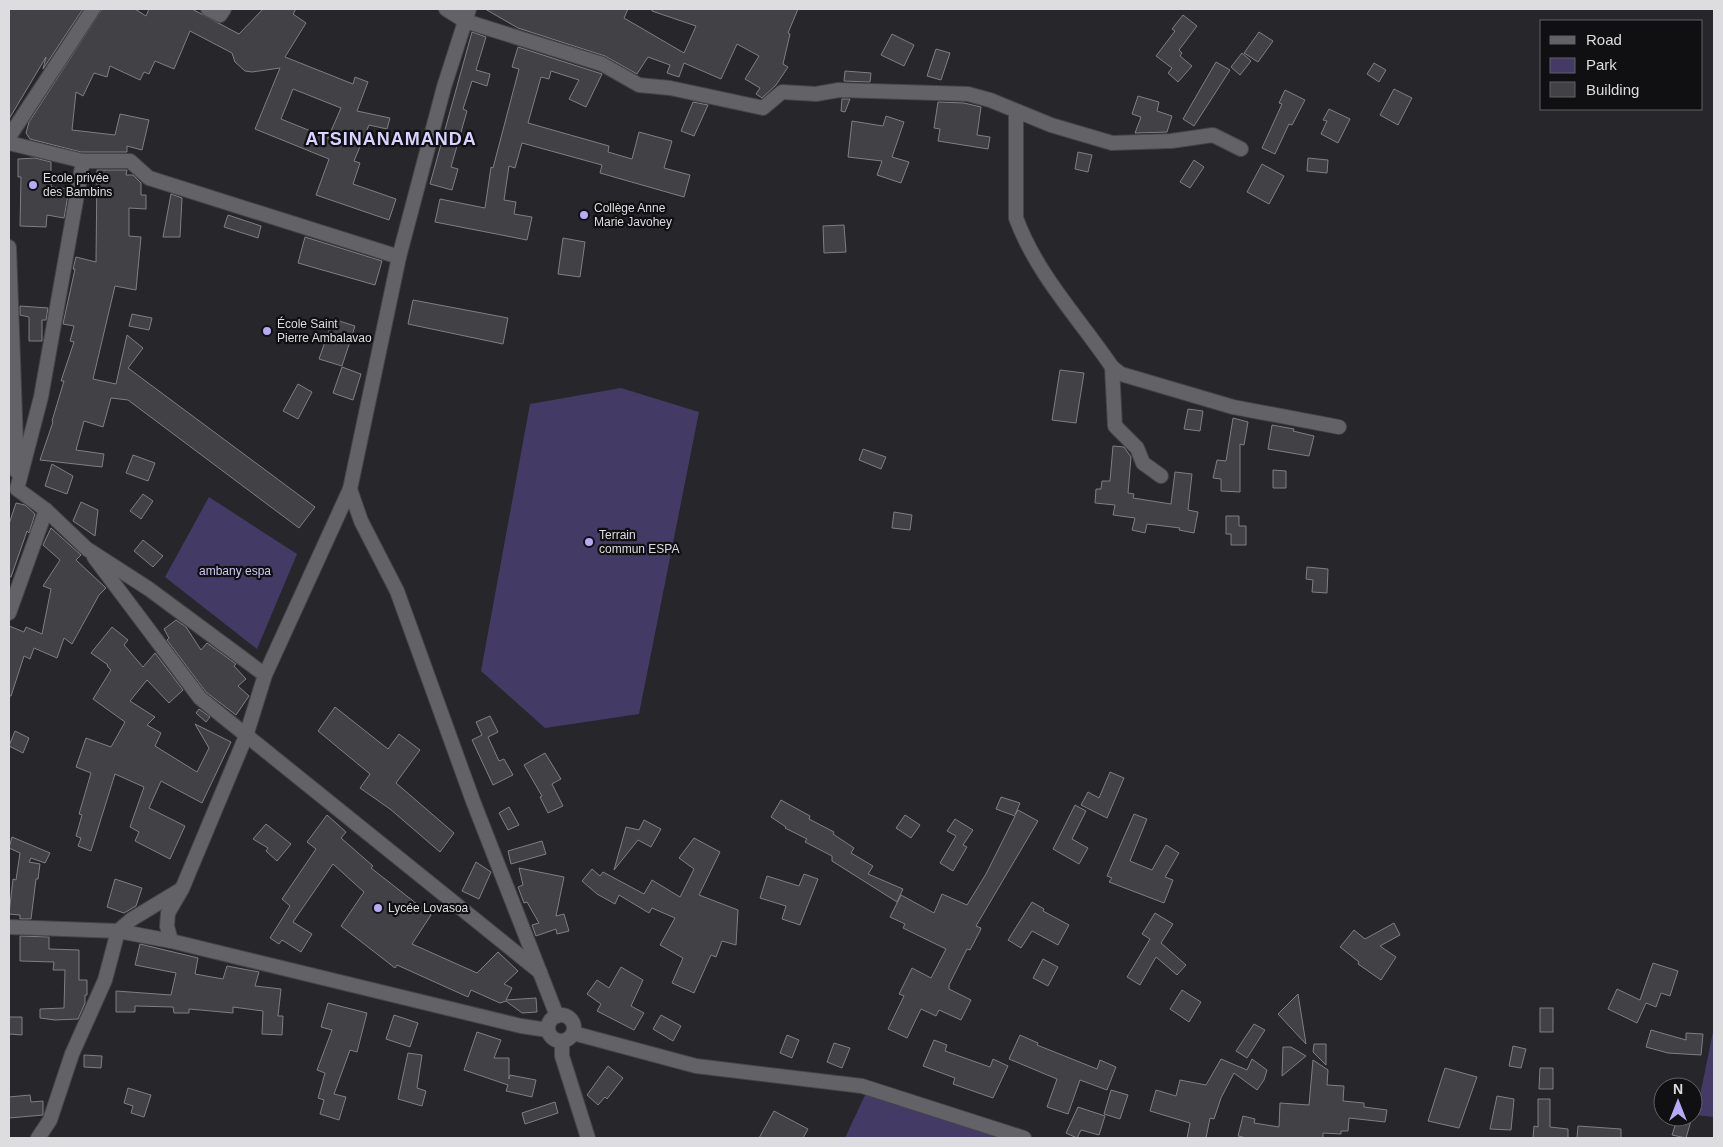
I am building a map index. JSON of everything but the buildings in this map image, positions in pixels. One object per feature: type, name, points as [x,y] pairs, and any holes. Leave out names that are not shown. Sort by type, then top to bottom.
[{"type":"street","points":[[9,136],[93,9]]},
{"type":"street","points":[[208,9],[220,15],[224,9]]},
{"type":"street","points":[[446,9],[602,64],[640,85],[670,88],[763,108],[782,92],[816,94],[838,90],[968,94],[990,100],[1051,126],[1112,143],[1170,141],[1213,135],[1241,149]]},
{"type":"street","points":[[171,941],[166,926],[168,913],[182,889],[246,736],[265,675],[350,489],[399,257],[444,87],[467,15]]},
{"type":"street","points":[[1016,112],[1016,218],[1022,234],[1036,262],[1112,367],[1121,374],[1233,407],[1339,427]]},
{"type":"street","points":[[9,143],[83,161],[130,161],[149,178],[399,257]]},
{"type":"street","points":[[13,487],[41,397],[83,161]]},
{"type":"street","points":[[9,247],[13,487]]},
{"type":"street","points":[[1112,367],[1115,426],[1137,448],[1143,463],[1161,476]]},
{"type":"street","points":[[13,487],[46,510],[87,549],[200,698],[540,972]]},
{"type":"street","points":[[350,489],[362,522],[397,591],[473,801],[557,1016]]},
{"type":"street","points":[[9,613],[46,510]]},
{"type":"street","points":[[87,549],[149,589],[265,675]]},
{"type":"street","points":[[38,1138],[50,1120],[72,1054],[105,980],[118,931],[132,920],[182,889]]},
{"type":"street","points":[[9,927],[118,931],[171,941],[521,1026],[548,1030]]},
{"type":"street","points":[[588,1138],[562,1056],[568,1037],[572,1022],[563,1015],[557,1016],[552,1019],[548,1030],[551,1036],[568,1037],[696,1066],[862,1086],[1024,1138]]},
{"type":"green space","name":"Terrain commun ESPA","points":[[621,388],[699,412],[639,714],[545,728],[481,671],[530,404]]},
{"type":"green space","name":"ambany espa","points":[[209,497],[297,554],[257,649],[165,577]]},
{"type":"green space","points":[[1714,1027],[1714,1117],[1703,1116],[1703,1081]]},
{"type":"green space","points":[[866,1093],[1006,1138],[845,1138]]},
{"type":"place","name":"Ecole privée des Bambins","points":[[33,185]]},
{"type":"place","name":"Collège Anne Marie Javohey","points":[[584,215]]},
{"type":"place","name":"École Saint Pierre Ambalavao","points":[[267,331]]},
{"type":"place","name":"Terrain commun ESPA","points":[[589,542]]},
{"type":"place","name":"Lycée Lovasoa","points":[[378,908]]},
{"type":"district","name":"ATSINANAMANDA","points":[[391,139]]}]
